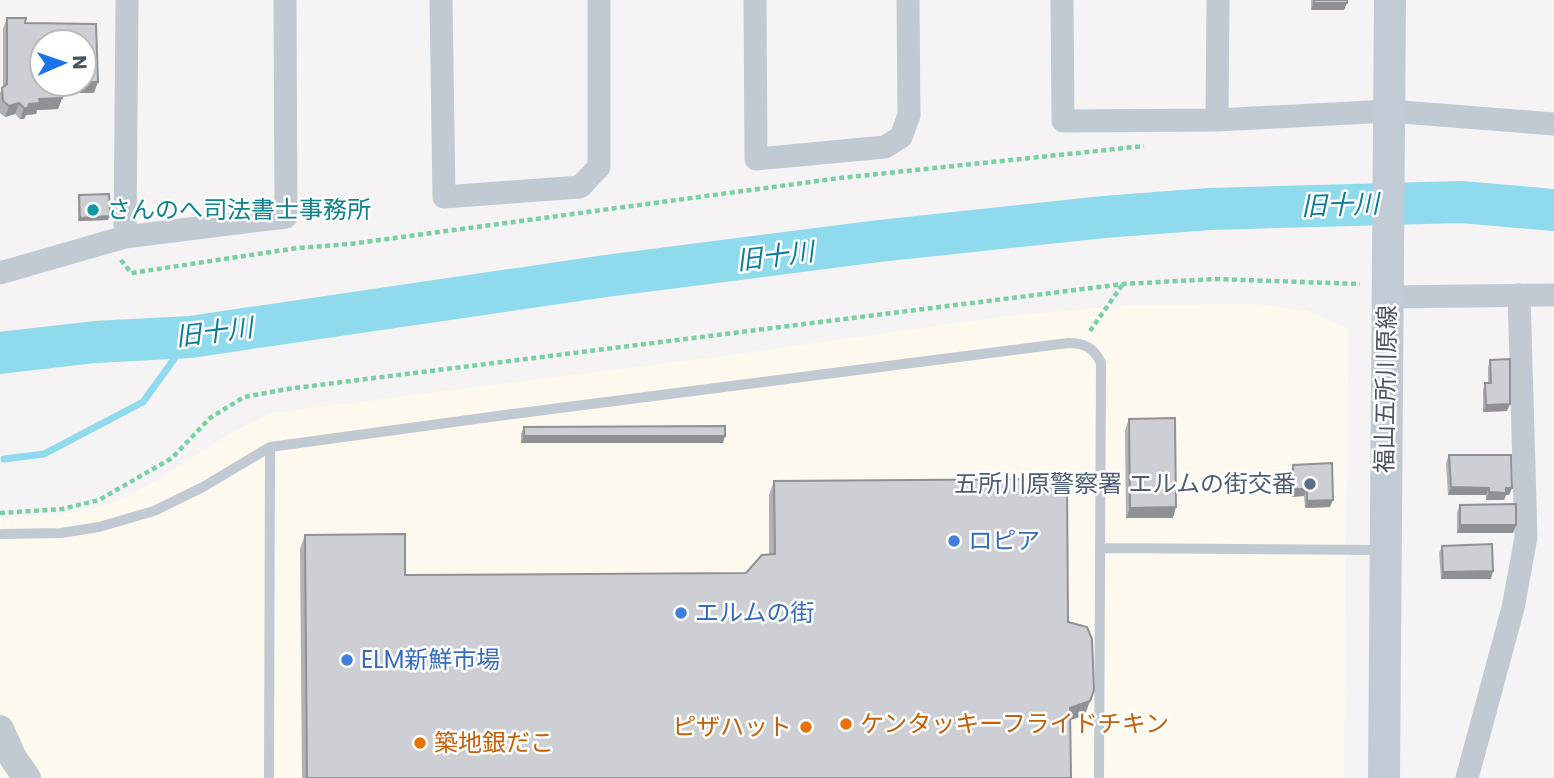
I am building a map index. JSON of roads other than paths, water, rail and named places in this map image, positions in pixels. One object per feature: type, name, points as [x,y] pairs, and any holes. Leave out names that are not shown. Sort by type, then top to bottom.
[{"type":"main road","name":"福山五所川原線","points":[[1384,778],[1384,550],[1378,287],[1389,147],[1390,0]]},
{"type":"street","points":[[120,244],[127,0]]},
{"type":"street","points":[[0,273],[120,244],[286,218],[285,0]]},
{"type":"street","points":[[441,0],[444,197],[580,187],[599,167],[598,0]]},
{"type":"street","points":[[755,0],[756,159],[884,147],[901,137],[909,116],[908,0]]},
{"type":"street","points":[[1062,0],[1063,121],[1217,120],[1389,111],[1554,124]]},
{"type":"street","points":[[1217,120],[1218,0]]},
{"type":"street","points":[[1378,287],[1554,295]]},
{"type":"street","points":[[1467,778],[1513,608],[1526,537],[1519,295]]},
{"type":"street","points":[[0,729],[13,758],[27,778]]},
{"type":"lane","points":[[0,534],[74,531],[99,527],[154,510],[203,487],[270,447],[492,416],[1081,343],[1095,350],[1101,363],[1099,778]]},
{"type":"lane","points":[[270,447],[270,778]]},
{"type":"lane","points":[[1100,548],[1384,550]]},
{"type":"waterway","name":"旧十川","points":[[0,353],[95,342],[190,337],[606,276],[879,241],[1104,217],[1209,209],[1461,202],[1554,210]]},
{"type":"waterway","points":[[4,459],[44,454],[143,402],[190,337]]},
{"type":"place","name":"さんのへ司法書士事務所","points":[[93,210]]},
{"type":"place","name":"五所川原警察署 エルムの街交番","points":[[1310,484]]},
{"type":"place","name":"ロピア","points":[[954,541]]},
{"type":"place","name":"エルムの街","points":[[681,613]]},
{"type":"place","name":"ELM新鮮市場","points":[[347,660]]},
{"type":"place","name":"ケンタッキーフライドチキン","points":[[846,724]]},
{"type":"place","name":"ピザハット","points":[[806,727]]},
{"type":"place","name":"築地銀だこ","points":[[420,743]]}]
